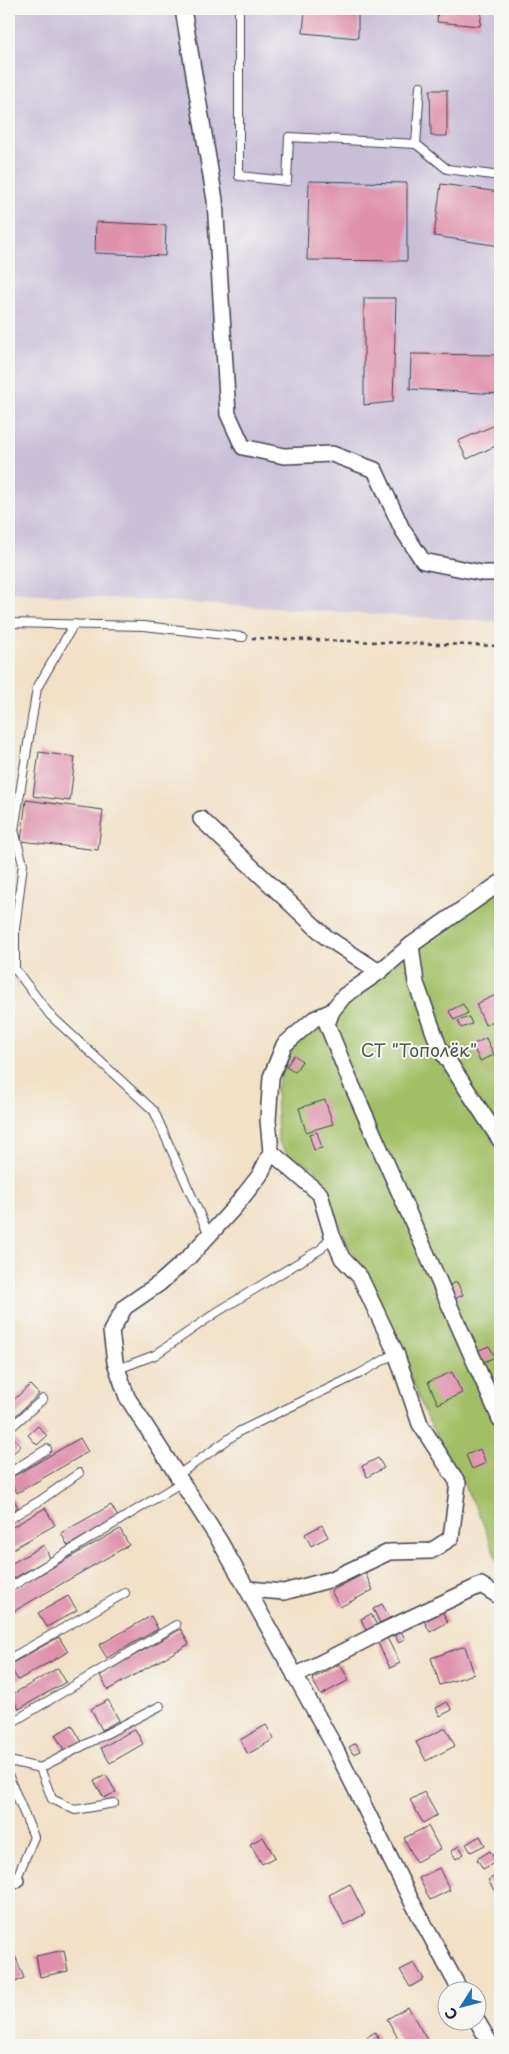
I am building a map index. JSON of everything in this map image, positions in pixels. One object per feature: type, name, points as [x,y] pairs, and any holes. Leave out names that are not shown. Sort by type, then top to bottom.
[{"type":"street","points":[[183,9],[215,200],[228,414],[243,447],[284,456],[332,454],[375,470],[402,529],[423,561],[482,574],[500,573]]},
{"type":"street","points":[[201,819],[326,937],[379,972]]},
{"type":"street","points":[[500,883],[411,945],[379,972],[344,996],[332,1011],[327,1024],[350,1081],[500,1419]]},
{"type":"street","points":[[411,945],[416,983],[439,1047],[500,1140]]},
{"type":"street","points":[[332,1011],[314,1019],[284,1045],[271,1077],[268,1120],[271,1152],[260,1175],[209,1236],[160,1283],[125,1307],[110,1331],[118,1369],[127,1397],[219,1540],[247,1589],[332,1742],[411,1900],[456,1982]]},
{"type":"street","points":[[247,1589],[284,1592],[332,1579],[389,1552],[431,1551],[451,1538],[458,1483],[420,1424],[396,1353],[360,1277],[342,1258],[332,1235],[320,1194],[271,1152]]},
{"type":"street","points":[[295,1676],[382,1631],[481,1585],[500,1597]]},
{"type":"street","points":[[484,2032],[491,2045]]},
{"type":"lane","points":[[239,9],[239,176],[287,181],[289,137],[416,144],[447,169],[500,176]]},
{"type":"lane","points":[[416,144],[420,86]]},
{"type":"lane","points":[[9,622],[144,626],[243,637]]},
{"type":"lane","points":[[74,624],[37,688],[14,830],[23,864],[15,929],[15,969],[50,1015],[154,1111],[209,1236]]},
{"type":"lane","points":[[118,1369],[156,1355],[217,1312],[321,1248],[332,1235]]},
{"type":"lane","points":[[9,1588],[180,1479],[240,1431],[359,1374],[396,1353]]},
{"type":"lane","points":[[9,1429],[42,1399]]},
{"type":"lane","points":[[9,1473],[47,1449]]},
{"type":"lane","points":[[9,1519],[41,1500],[79,1473]]},
{"type":"lane","points":[[9,1659],[125,1593]]},
{"type":"lane","points":[[9,1719],[16,1720],[176,1625]]},
{"type":"lane","points":[[9,1761],[40,1768],[160,1706]]},
{"type":"lane","points":[[40,1768],[52,1799],[75,1810],[114,1803]]},
{"type":"lane","points":[[9,1777],[34,1837],[12,1882]]},
{"type":"path","points":[[243,637],[500,646]]},
{"type":"shaded area","points":[[9,9],[500,9],[500,622],[9,592]]},
{"type":"green space","name":"СТ \"Тополёк\"","points":[[500,887],[500,1569],[479,1513],[426,1416],[398,1346],[346,1239],[315,1168],[289,1157],[278,1141],[276,1088],[289,1052],[319,1022]]},
{"type":"building","points":[[305,9],[358,9],[358,38],[303,33]]},
{"type":"building","points":[[438,9],[482,9],[480,26],[437,22]]},
{"type":"building","points":[[430,90],[447,90],[447,136],[431,136]]},
{"type":"building","points":[[309,181],[407,183],[407,261],[307,260]]},
{"type":"building","points":[[441,184],[500,192],[500,246],[434,236]]},
{"type":"building","points":[[96,222],[166,225],[165,256],[95,253]]},
{"type":"building","points":[[364,298],[396,298],[393,402],[364,405]]},
{"type":"building","points":[[411,354],[500,355],[500,394],[410,389]]},
{"type":"building","points":[[500,423],[500,444],[467,459],[458,441]]},
{"type":"building","points":[[39,752],[75,757],[70,801],[33,796]]},
{"type":"building","points":[[26,800],[103,810],[98,850],[21,841]]},
{"type":"building","points":[[496,995],[500,1005],[500,1018],[485,1025],[476,1004]]},
{"type":"building","points":[[463,1004],[468,1013],[454,1020],[449,1011]]},
{"type":"building","points":[[469,1017],[472,1024],[461,1028],[458,1021]]},
{"type":"building","points":[[486,1038],[494,1055],[480,1061],[472,1045]]},
{"type":"building","points":[[294,1055],[302,1061],[295,1072],[286,1067]]},
{"type":"building","points":[[325,1100],[333,1124],[306,1132],[299,1108]]},
{"type":"building","points":[[317,1132],[322,1148],[314,1150],[309,1134]]},
{"type":"building","points":[[457,1282],[463,1295],[454,1299],[448,1286]]},
{"type":"building","points":[[489,1346],[495,1357],[482,1363],[477,1351]]},
{"type":"building","points":[[452,1372],[462,1393],[438,1404],[428,1382]]},
{"type":"building","points":[[30,1385],[39,1394],[9,1422],[9,1404]]},
{"type":"building","points":[[38,1426],[47,1436],[37,1445],[28,1435]]},
{"type":"building","points":[[13,1437],[21,1446],[9,1457],[9,1441]]},
{"type":"building","points":[[80,1438],[88,1452],[17,1493],[9,1479]]},
{"type":"building","points":[[480,1449],[486,1463],[472,1469],[466,1455]]},
{"type":"building","points":[[378,1458],[384,1468],[367,1477],[362,1466]]},
{"type":"building","points":[[11,1494],[18,1508],[9,1513],[9,1495]]},
{"type":"building","points":[[111,1505],[118,1517],[68,1546],[61,1533]]},
{"type":"building","points":[[45,1508],[55,1525],[9,1551],[9,1529]]},
{"type":"building","points":[[322,1525],[328,1537],[311,1546],[305,1534]]},
{"type":"building","points":[[120,1529],[129,1545],[9,1614],[9,1592]]},
{"type":"building","points":[[44,1545],[50,1558],[9,1581],[9,1565]]},
{"type":"building","points":[[365,1573],[373,1590],[340,1607],[331,1591]]},
{"type":"building","points":[[68,1596],[77,1610],[47,1627],[38,1613]]},
{"type":"building","points":[[382,1604],[390,1618],[380,1623],[373,1609]]},
{"type":"building","points":[[441,1609],[448,1622],[430,1632],[423,1619]]},
{"type":"building","points":[[371,1614],[377,1626],[367,1632],[361,1619]]},
{"type":"building","points":[[151,1616],[158,1629],[107,1658],[99,1645]]},
{"type":"building","points":[[181,1629],[189,1644],[108,1690],[100,1675]]},
{"type":"building","points":[[400,1629],[405,1639],[399,1643],[393,1632]]},
{"type":"building","points":[[386,1636],[400,1663],[390,1668],[377,1641]]},
{"type":"building","points":[[59,1637],[68,1652],[18,1680],[9,1665]]},
{"type":"building","points":[[465,1646],[474,1674],[440,1685],[431,1658]]},
{"type":"building","points":[[340,1664],[349,1680],[321,1695],[312,1679]]},
{"type":"building","points":[[58,1668],[66,1682],[19,1709],[11,1695]]},
{"type":"building","points":[[108,1700],[119,1720],[102,1730],[91,1709]]},
{"type":"building","points":[[447,1702],[452,1710],[440,1716],[436,1708]]},
{"type":"building","points":[[72,1725],[82,1742],[65,1751],[55,1735]]},
{"type":"building","points":[[266,1725],[274,1739],[248,1754],[240,1740]]},
{"type":"building","points":[[446,1728],[455,1746],[426,1761],[416,1742]]},
{"type":"building","points":[[135,1729],[143,1744],[110,1763],[101,1748]]},
{"type":"building","points":[[356,1743],[360,1751],[353,1754],[349,1747]]},
{"type":"building","points":[[106,1775],[116,1792],[104,1798],[94,1781]]},
{"type":"building","points":[[424,1792],[437,1815],[423,1823],[410,1800]]},
{"type":"building","points":[[428,1826],[440,1849],[416,1862],[404,1838]]},
{"type":"building","points":[[480,1836],[485,1845],[471,1852],[466,1844]]},
{"type":"building","points":[[263,1837],[275,1857],[262,1864],[250,1844]]},
{"type":"building","points":[[459,1846],[464,1854],[456,1859],[451,1851]]},
{"type":"building","points":[[490,1851],[496,1862],[483,1869],[477,1859]]},
{"type":"building","points":[[439,1868],[450,1890],[430,1900],[419,1878]]},
{"type":"building","points":[[500,1873],[500,1898],[499,1899],[488,1880]]},
{"type":"building","points":[[350,1884],[365,1914],[344,1925],[329,1895]]},
{"type":"building","points":[[64,1950],[68,1971],[40,1977],[36,1956]]},
{"type":"building","points":[[14,1953],[24,1978],[9,1985],[9,1955]]},
{"type":"building","points":[[414,1963],[424,1979],[410,1987],[400,1970]]},
{"type":"building","points":[[408,2007],[427,2040],[417,2045],[402,2045],[387,2019]]},
{"type":"building","points":[[375,2032],[382,2045],[372,2045],[367,2037]]}]
